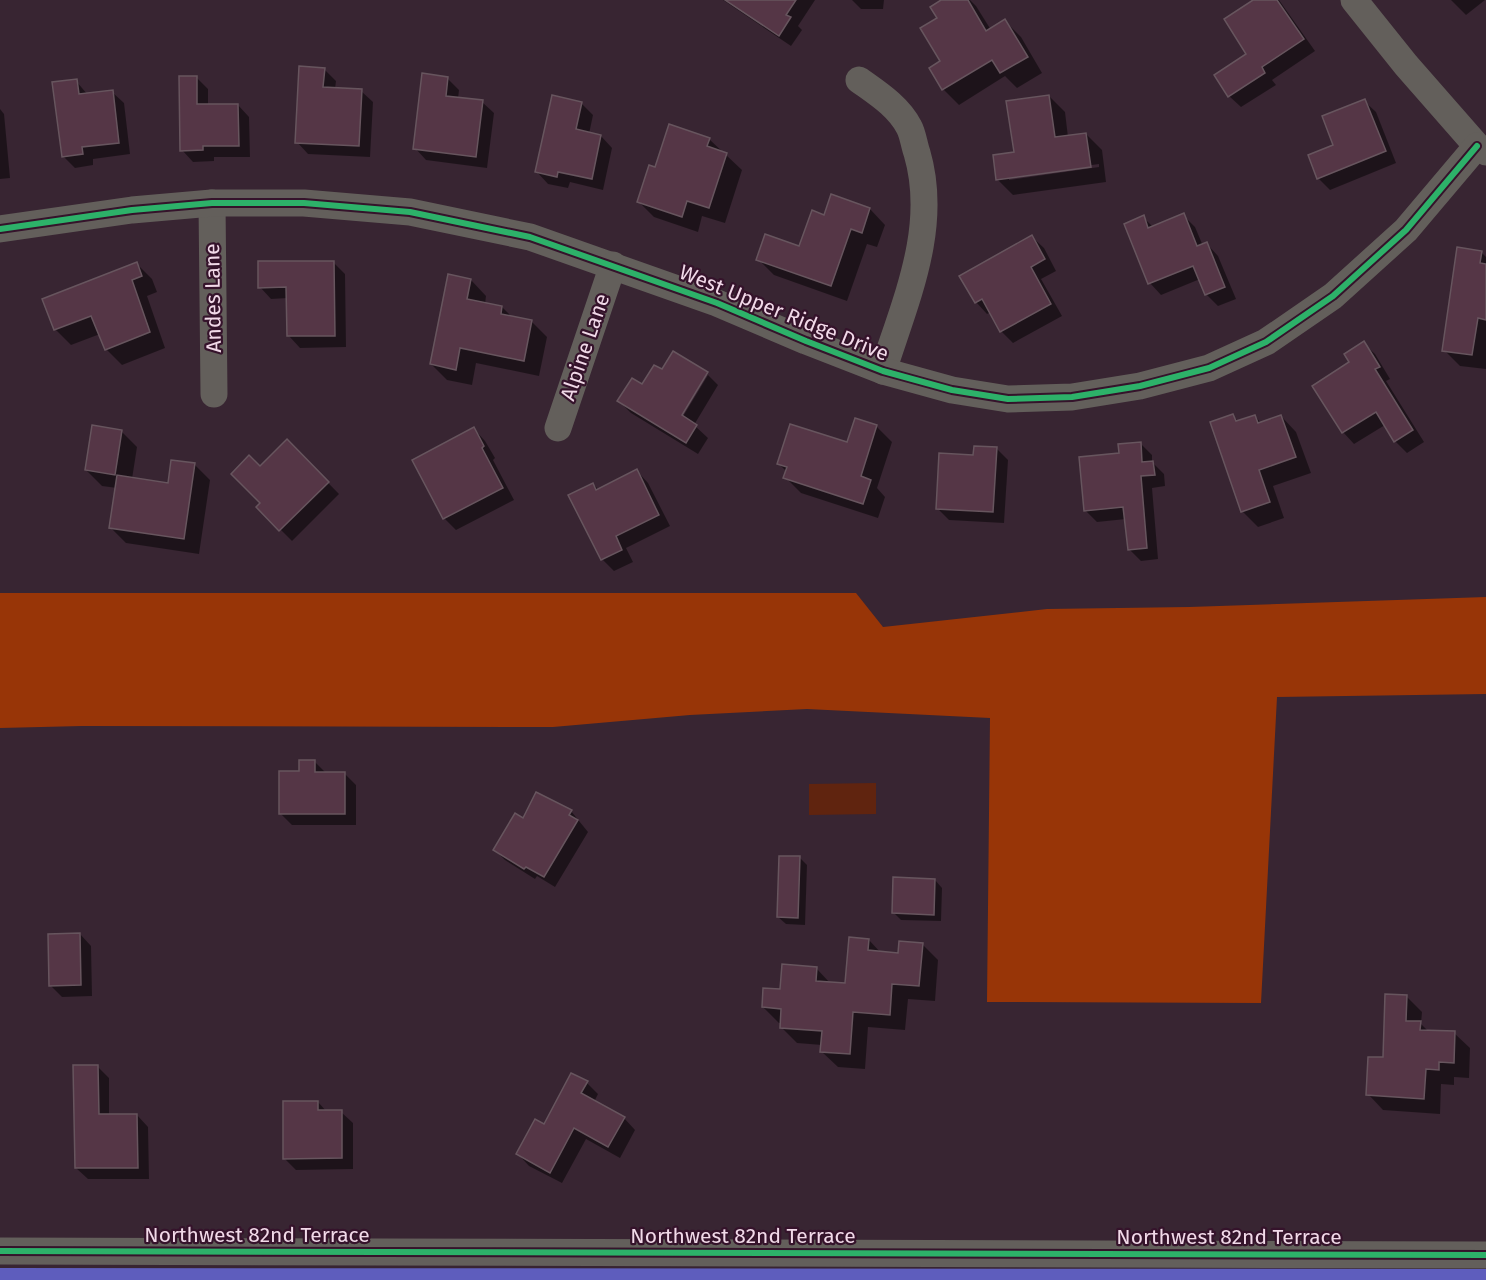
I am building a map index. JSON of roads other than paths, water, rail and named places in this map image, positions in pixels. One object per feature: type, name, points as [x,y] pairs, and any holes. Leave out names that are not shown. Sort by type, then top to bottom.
[{"type":"street","points":[[1354,0],[1406,65],[1481,149]]},
{"type":"street","points":[[859,80],[890,103],[909,127],[920,165],[925,209],[918,260],[883,371]]},
{"type":"street","name":"West Upper Ridge Drive","points":[[0,229],[132,210],[212,203],[304,203],[411,212],[530,237],[717,303],[883,371],[952,390],[1008,399],[1072,397],[1140,386],[1209,368],[1266,342],[1333,296],[1406,230],[1481,149]]},
{"type":"street","name":"Andes Lane","points":[[212,203],[214,394]]},
{"type":"street","name":"Alpine Lane","points":[[558,428],[613,265]]},
{"type":"street","name":"Northwest 82nd Terrace","points":[[0,1251],[1486,1255]]},
{"type":"waterway","points":[[0,1278],[1486,1279]]}]
